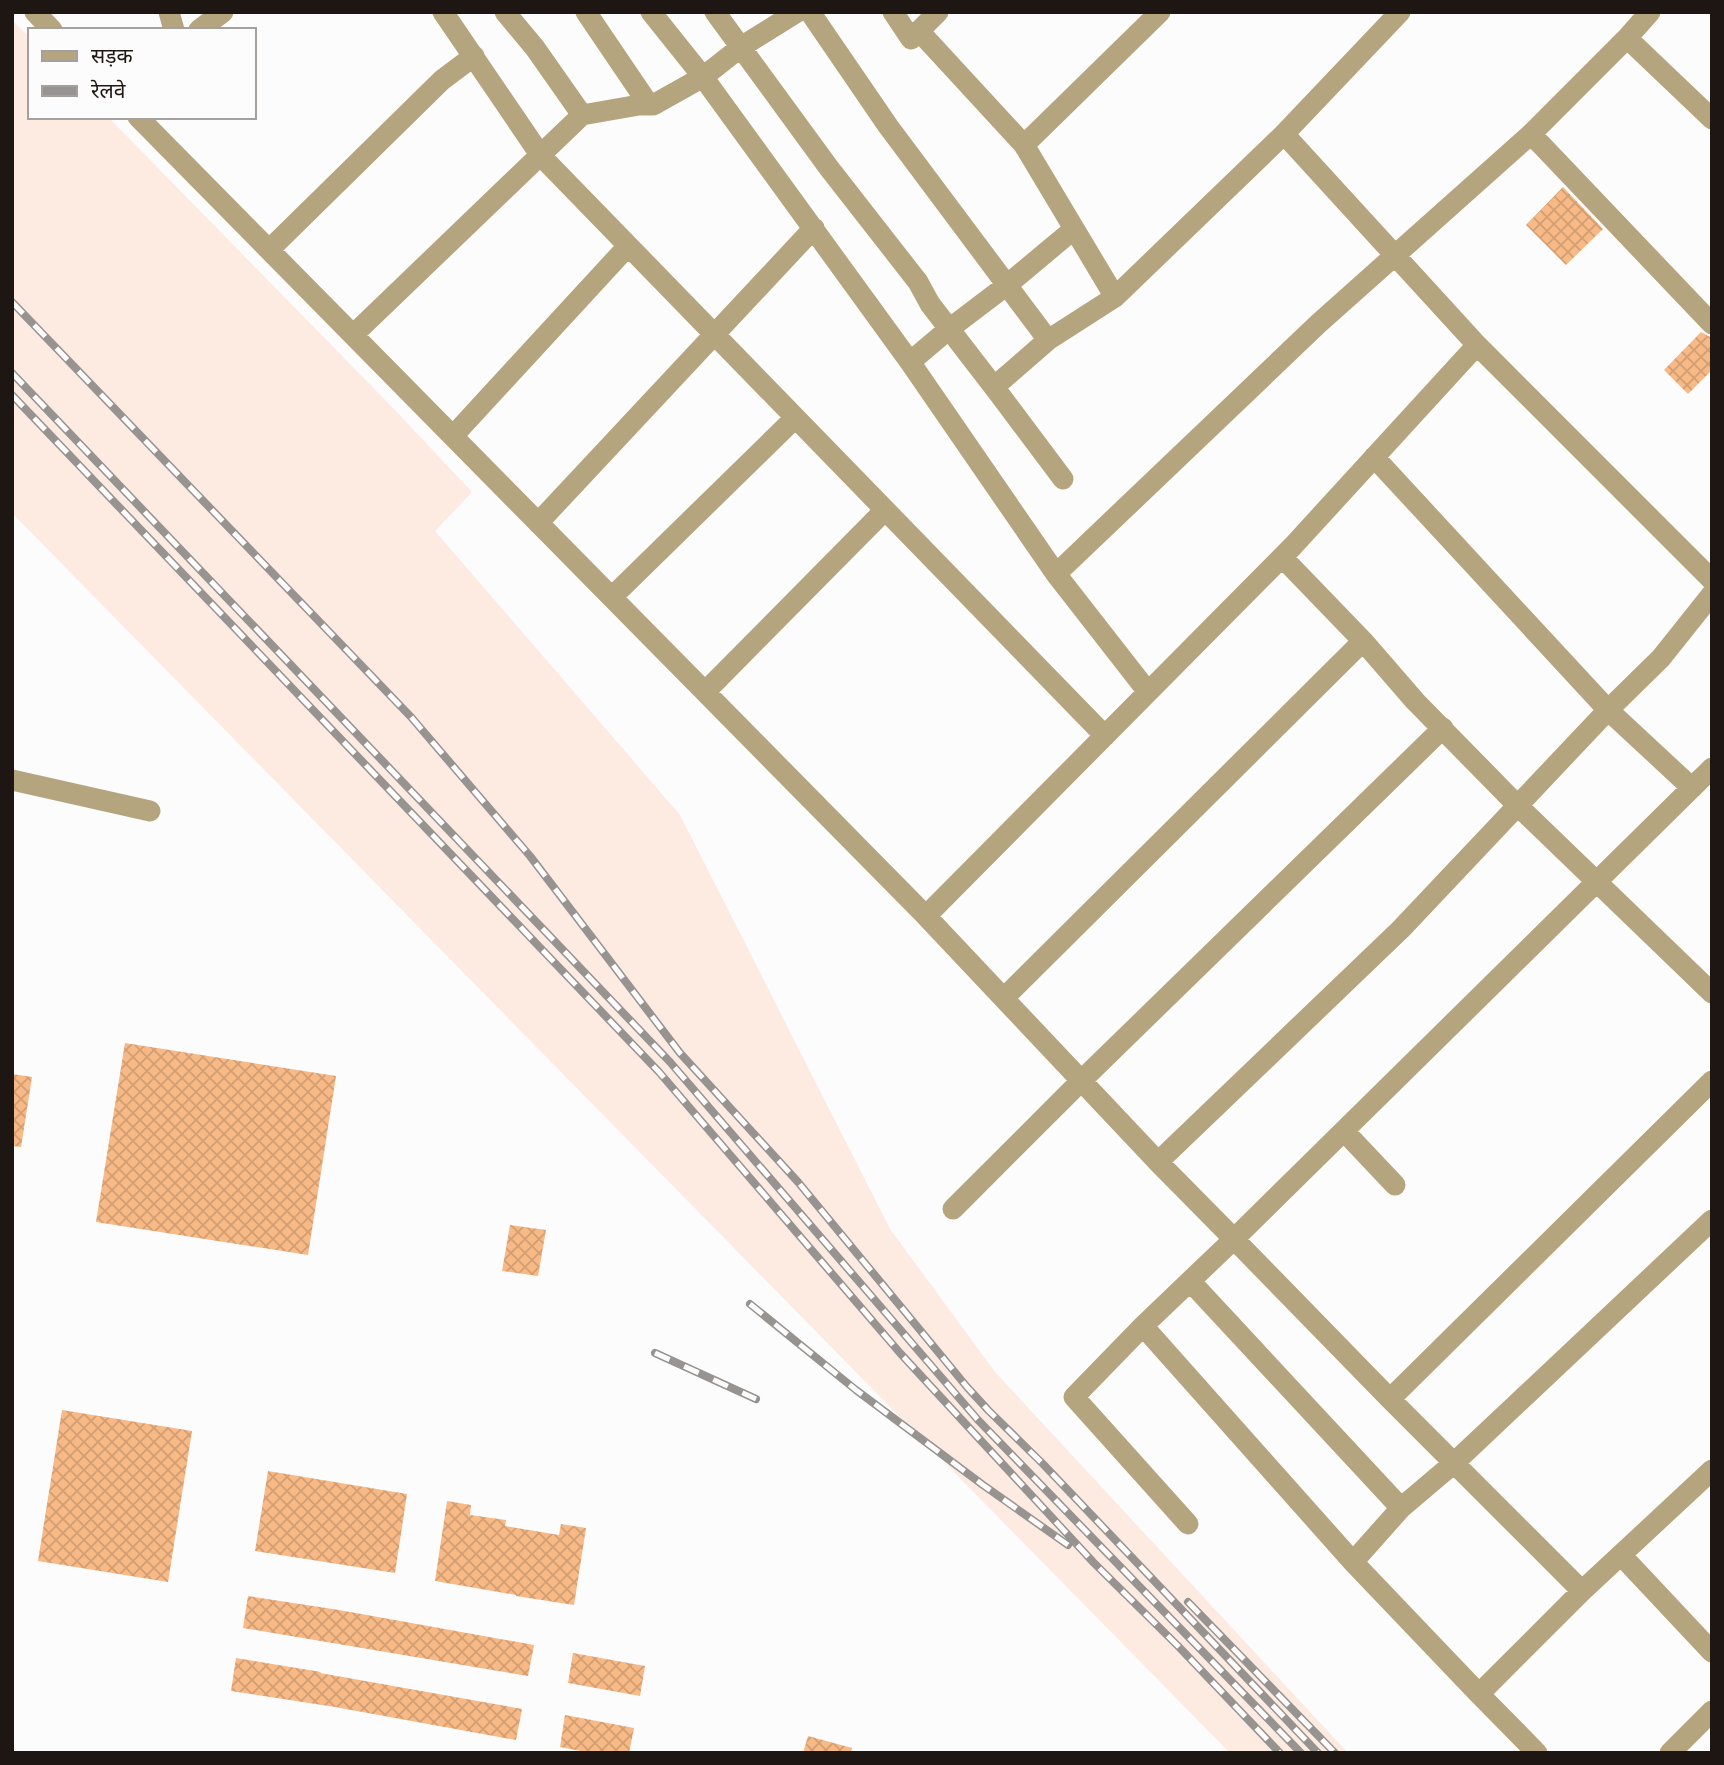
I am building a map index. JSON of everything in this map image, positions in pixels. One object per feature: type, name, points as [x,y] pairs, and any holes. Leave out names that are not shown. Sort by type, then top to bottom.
[{"type":"street","points":[[35,12],[50,28]]},
{"type":"street","points":[[203,28],[223,12]]},
{"type":"street","points":[[443,12],[541,156],[1105,736]]},
{"type":"street","points":[[505,12],[535,48],[582,115]]},
{"type":"street","points":[[586,12],[649,105]]},
{"type":"street","points":[[651,12],[703,77],[814,228],[1056,574],[1148,692]]},
{"type":"street","points":[[715,12],[828,168],[918,282],[930,304],[1063,479]]},
{"type":"street","points":[[353,335],[582,115],[653,105],[703,77],[741,47],[797,12]]},
{"type":"street","points":[[810,12],[887,126],[1048,340]]},
{"type":"street","points":[[893,12],[911,39],[938,12]]},
{"type":"street","points":[[1024,145],[1160,12]]},
{"type":"street","points":[[994,387],[1048,340],[1115,296],[1284,134],[1390,16]]},
{"type":"street","points":[[1056,574],[1318,324],[1531,134],[1636,21],[1712,118]]},
{"type":"street","points":[[919,31],[1024,145],[1115,296]]},
{"type":"street","points":[[269,250],[442,80],[474,56]]},
{"type":"street","points":[[140,119],[926,916],[1158,1162],[1582,1591]]},
{"type":"street","points":[[1284,134],[1477,345],[1712,580]]},
{"type":"street","points":[[1531,134],[1712,324]]},
{"type":"street","points":[[538,523],[814,228]]},
{"type":"street","points":[[910,362],[1074,229]]},
{"type":"street","points":[[453,436],[628,246]]},
{"type":"street","points":[[926,916],[1282,557],[1477,345]]},
{"type":"street","points":[[612,597],[795,418]]},
{"type":"street","points":[[1374,457],[1608,710],[1692,788]]},
{"type":"street","points":[[705,692],[885,510]]},
{"type":"street","points":[[1282,557],[1363,641],[1415,701],[1518,806],[1712,993]]},
{"type":"street","points":[[1158,1162],[1401,929],[1608,710],[1661,658],[1712,594]]},
{"type":"street","points":[[1004,998],[1363,641]]},
{"type":"street","points":[[953,1209],[1443,728]]},
{"type":"street","points":[[1188,1524],[1074,1397],[1143,1326],[1712,768]]},
{"type":"street","points":[[12,779],[150,811]]},
{"type":"street","points":[[1390,1399],[1712,1081]]},
{"type":"street","points":[[1344,1131],[1395,1185]]},
{"type":"street","points":[[1353,1562],[1401,1508],[1454,1463],[1712,1220]]},
{"type":"street","points":[[1190,1281],[1401,1508]]},
{"type":"street","points":[[1143,1326],[1353,1562],[1537,1753]]},
{"type":"street","points":[[1479,1693],[1582,1591],[1712,1470]]},
{"type":"street","points":[[1621,1555],[1712,1652]]},
{"type":"street","points":[[1670,1753],[1712,1711]]},
{"type":"shaded area","points":[[12,20],[28,36],[28,119],[110,119],[472,492],[435,531],[680,815],[890,1229],[995,1372],[1348,1753],[1230,1753],[12,513]]},
{"type":"building","points":[[1563,187],[1603,229],[1566,265],[1526,225]]},
{"type":"building","points":[[1701,332],[1712,338],[1712,370],[1688,394],[1664,370]]},
{"type":"building","points":[[125,1043],[336,1076],[308,1255],[96,1222]]},
{"type":"building","points":[[12,1074],[32,1077],[21,1147],[12,1146]]},
{"type":"building","points":[[510,1225],[546,1230],[538,1276],[502,1271]]},
{"type":"building","points":[[62,1410],[192,1431],[168,1582],[38,1561]]},
{"type":"building","points":[[268,1471],[407,1494],[395,1573],[255,1551]]},
{"type":"building","points":[[447,1501],[471,1505],[470,1515],[506,1520],[505,1526],[559,1535],[561,1524],[586,1528],[574,1605],[435,1581]]},
{"type":"building","points":[[248,1596],[534,1645],[528,1676],[243,1628]]},
{"type":"building","points":[[573,1653],[645,1666],[640,1696],[568,1683]]},
{"type":"building","points":[[236,1658],[522,1709],[516,1740],[231,1691]]},
{"type":"building","points":[[565,1715],[634,1728],[629,1753],[591,1753],[560,1747]]},
{"type":"building","points":[[808,1736],[852,1748],[851,1753],[803,1753]]},
{"type":"railway","points":[[12,302],[411,717],[530,856],[680,1053],[798,1182],[967,1387],[1318,1753]]},
{"type":"railway","points":[[12,373],[670,1062],[978,1420],[1301,1753]]},
{"type":"railway","points":[[12,395],[659,1072],[900,1353],[1094,1563],[1280,1753]]},
{"type":"railway","points":[[750,1304],[856,1390],[1068,1545]]},
{"type":"railway","points":[[655,1353],[756,1399]]},
{"type":"railway","points":[[1188,1602],[1335,1753]]}]
